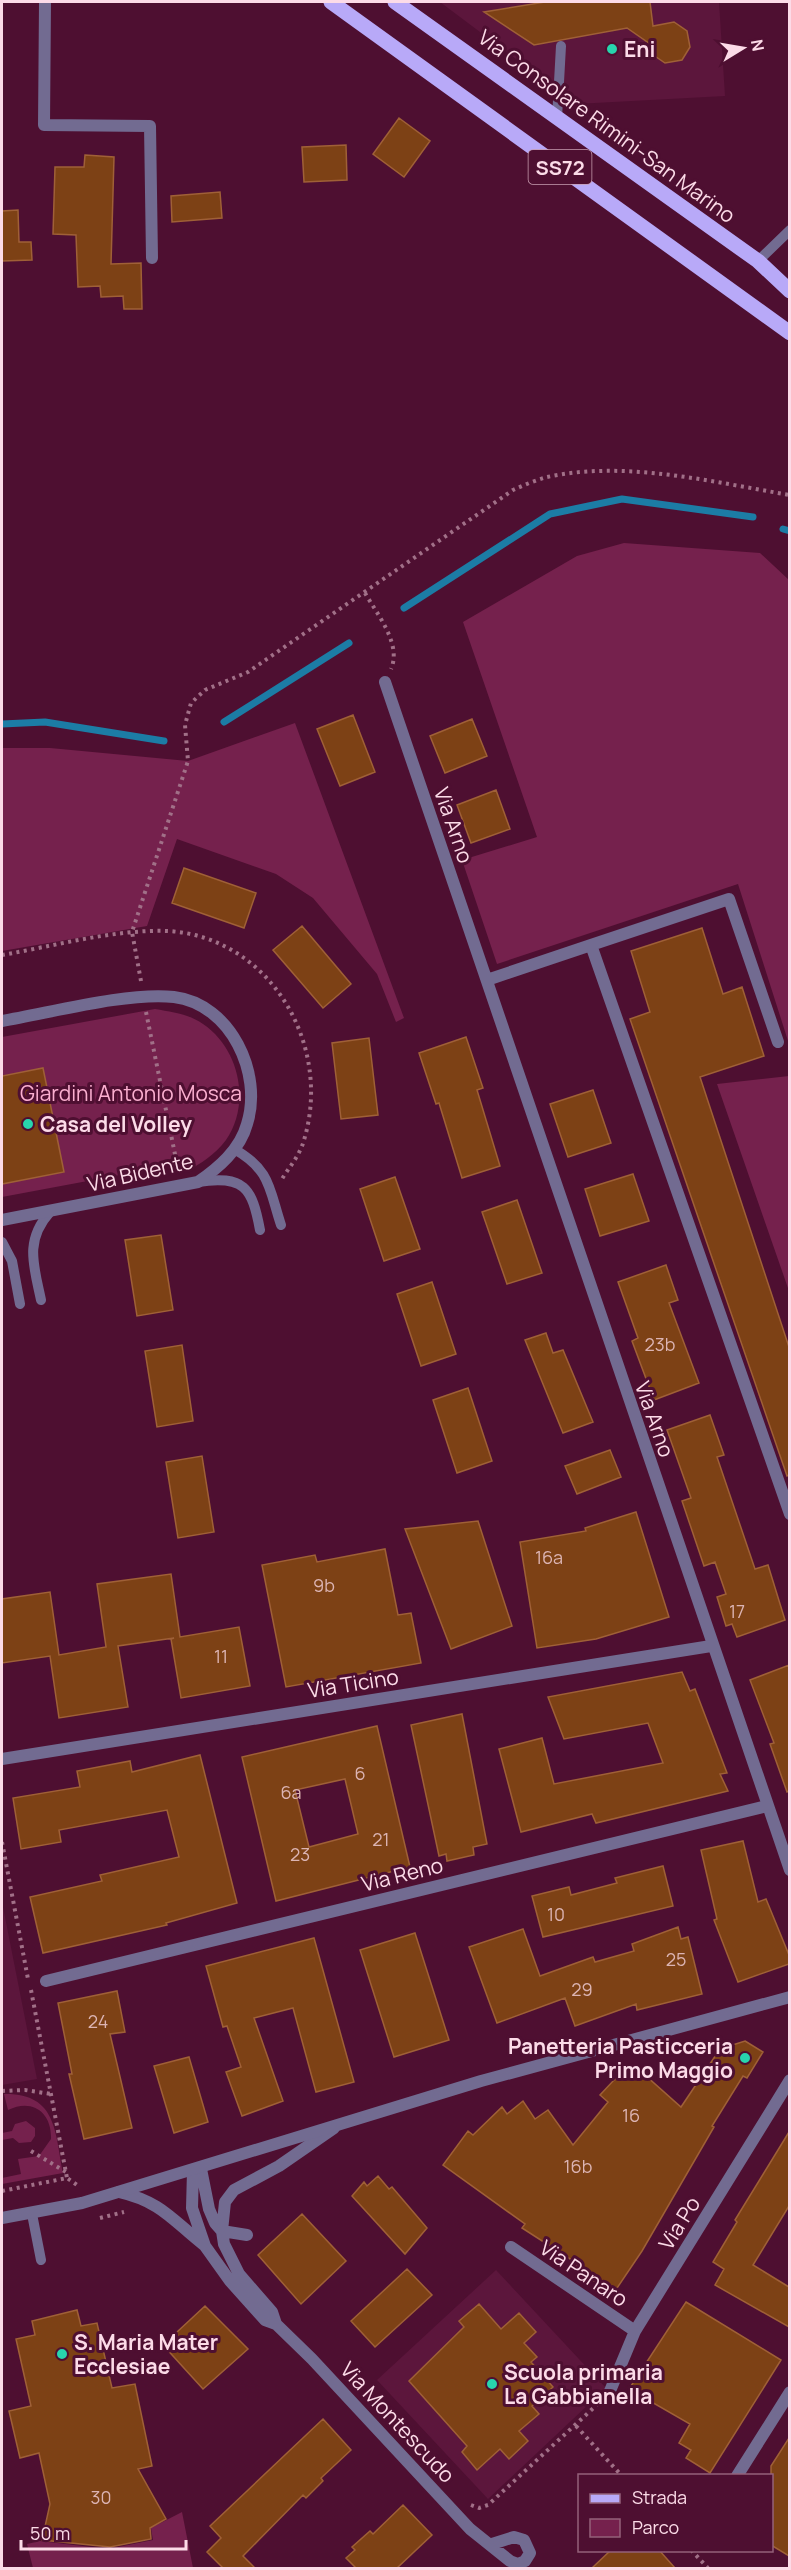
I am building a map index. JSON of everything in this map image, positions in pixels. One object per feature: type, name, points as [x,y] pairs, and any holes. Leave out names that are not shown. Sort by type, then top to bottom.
[{"type":"main road","name":"SS72","points":[[331,2],[789,333]]},
{"type":"main road","name":"Via Consolare Rimini-San Marino","points":[[395,2],[444,34],[557,118],[758,261],[789,291]]},
{"type":"street","points":[[45,2],[44,125],[150,126],[152,258]]},
{"type":"street","name":"Via Arno","points":[[385,682],[789,1870]]},
{"type":"street","points":[[487,980],[729,899],[778,1042]]},
{"type":"street","points":[[591,945],[789,1514]]},
{"type":"street","name":"Via Bidente","points":[[2,1022],[144,997],[176,998],[193,1004],[210,1014],[235,1037],[248,1070],[252,1103],[247,1126],[234,1149],[218,1168],[198,1182],[2,1220]]},
{"type":"street","name":"Via Ticino","points":[[2,1759],[711,1646]]},
{"type":"street","name":"Via Reno","points":[[46,1981],[767,1806]]},
{"type":"street","name":"Via Montescudo","points":[[2,2218],[32,2214],[119,2192],[197,2170],[481,2081],[789,1997]]},
{"type":"street","name":"Via Po","points":[[610,2391],[635,2331],[789,2080]]},
{"type":"street","name":"Via Montescudo","points":[[276,2324],[272,2312],[239,2274],[224,2244],[222,2231],[225,2202],[234,2190],[279,2166],[339,2124]]},
{"type":"street","name":"Via Montescudo","points":[[197,2170],[209,2209],[215,2223],[222,2231]]},
{"type":"street","name":"Via Montescudo","points":[[197,2170],[192,2208],[205,2246]]},
{"type":"street","name":"Via Montescudo","points":[[119,2192],[156,2205],[171,2215],[205,2246],[230,2281],[266,2320],[276,2324],[312,2359],[470,2529],[492,2544]]},
{"type":"street","points":[[222,2231],[247,2235],[239,2246],[233,2263]]},
{"type":"street","name":"Via Panaro","points":[[511,2247],[635,2331]]},
{"type":"street","points":[[738,2474],[789,2391]]},
{"type":"lane","points":[[557,118],[561,46]]},
{"type":"lane","points":[[758,261],[789,230]]},
{"type":"lane","points":[[234,1149],[249,1158],[264,1173],[273,1194],[281,1225]]},
{"type":"lane","points":[[198,1182],[222,1179],[248,1191],[255,1203],[260,1230]]},
{"type":"lane","points":[[41,1300],[33,1245],[38,1225],[50,1212]]},
{"type":"lane","points":[[2,1242],[12,1261],[20,1304]]},
{"type":"lane","points":[[32,2214],[41,2260]]},
{"type":"path","points":[[178,1172],[132,932],[188,761],[185,725],[191,703],[205,690],[248,672],[513,490],[546,477],[592,471],[642,473],[789,495]]},
{"type":"path","points":[[365,593],[389,636],[395,661],[385,682]]},
{"type":"path","points":[[2,1842],[67,2175]]},
{"type":"path","points":[[2,2091],[25,2090],[51,2094]]},
{"type":"path","points":[[31,2151],[67,2175],[77,2185]]},
{"type":"path","points":[[2,2191],[67,2175]]},
{"type":"path","points":[[96,2218],[134,2209]]},
{"type":"path","points":[[469,2504],[479,2508],[488,2505],[576,2426],[610,2391]]},
{"type":"path","points":[[576,2426],[621,2474]]},
{"type":"path","points":[[693,2552],[708,2568]]},
{"type":"shaded area","name":"Eni","points":[[440,2],[719,2],[725,96],[576,104]]},
{"type":"shaded area","points":[[2,1902],[37,2079],[2,2085]]},
{"type":"shaded area","name":"Scuola primaria La Gabbianella","points":[[496,2270],[606,2388],[488,2499],[377,2380]]},
{"type":"green space","points":[[624,543],[760,553],[789,580],[789,1044],[738,884],[497,964],[462,860],[537,837],[463,622],[577,556]]},
{"type":"green space","points":[[295,723],[404,1018],[396,1022],[377,974],[313,898],[276,874],[177,839],[147,926],[2,951],[2,748],[50,748],[188,761]]},
{"type":"green space","name":"Giardini Antonio Mosca","points":[[155,1009],[174,1012],[203,1024],[216,1035],[233,1062],[238,1078],[238,1110],[234,1126],[222,1145],[186,1172],[184,1163],[2,1197],[2,1184],[64,1172],[43,1068],[2,1076],[2,1037]]},
{"type":"green space","points":[[790,1076],[789,1291],[717,1084]]},
{"type":"green space","points":[[4,2094],[21,2095],[34,2100],[44,2108],[55,2130],[63,2173],[2,2184],[2,2178],[21,2174],[18,2159],[39,2156],[51,2139],[48,2121],[39,2110],[25,2106],[8,2110]]},
{"type":"green space","points":[[26,2121],[35,2128],[35,2136],[31,2142],[19,2143],[13,2138],[2,2140],[2,2133],[12,2131],[15,2124]]},
{"type":"green space","points":[[182,2512],[193,2568],[33,2568],[27,2544],[40,2541],[108,2549],[153,2540],[151,2528]]},
{"type":"building","points":[[545,2],[650,2],[653,26],[674,22],[687,31],[690,47],[682,60],[665,63],[652,54],[650,44],[627,28],[534,45],[484,12]]},
{"type":"building","points":[[399,118],[430,141],[404,177],[373,154]]},
{"type":"building","points":[[346,145],[347,180],[304,182],[302,147]]},
{"type":"building","points":[[85,155],[114,157],[111,264],[141,263],[142,309],[124,309],[123,296],[101,297],[100,286],[78,287],[76,235],[53,234],[55,167],[84,167]]},
{"type":"building","points":[[220,192],[222,218],[172,222],[171,196]]},
{"type":"building","points":[[18,210],[19,242],[31,242],[32,260],[2,261],[2,211]]},
{"type":"building","points":[[353,715],[375,772],[340,786],[317,729]]},
{"type":"building","points":[[472,719],[487,756],[445,773],[430,736]]},
{"type":"building","points":[[496,790],[510,829],[471,843],[457,805]]},
{"type":"building","points":[[184,868],[256,893],[244,928],[172,903]]},
{"type":"building","points":[[302,926],[351,984],[323,1008],[273,950]]},
{"type":"building","points":[[702,928],[723,994],[742,987],[764,1056],[700,1077],[789,1347],[789,1475],[787,1476],[630,1019],[650,1012],[631,951]]},
{"type":"building","points":[[466,1037],[483,1088],[477,1090],[500,1166],[462,1178],[439,1103],[436,1104],[419,1053]]},
{"type":"building","points":[[369,1038],[378,1115],[341,1119],[332,1043]]},
{"type":"building","name":"Casa del Volley","points":[[43,1068],[64,1172],[2,1184],[2,1076]]},
{"type":"building","points":[[593,1090],[611,1143],[568,1157],[550,1104]]},
{"type":"building","points":[[633,1174],[649,1221],[600,1236],[585,1189]]},
{"type":"building","points":[[395,1177],[420,1249],[384,1261],[360,1189]]},
{"type":"building","points":[[517,1200],[542,1273],[507,1284],[482,1212]]},
{"type":"building","points":[[161,1235],[173,1310],[137,1316],[125,1240]]},
{"type":"building","points":[[666,1265],[678,1300],[669,1303],[699,1383],[654,1400],[632,1341],[638,1338],[618,1282]]},
{"type":"building","points":[[432,1282],[456,1354],[421,1366],[397,1294]]},
{"type":"building","points":[[546,1333],[553,1353],[563,1350],[593,1422],[563,1433],[525,1340]]},
{"type":"building","points":[[182,1345],[193,1421],[157,1427],[145,1351]]},
{"type":"building","points":[[468,1388],[492,1461],[457,1473],[433,1400]]},
{"type":"building","points":[[710,1415],[724,1455],[717,1457],[755,1569],[768,1565],[785,1620],[737,1637],[732,1624],[726,1626],[717,1597],[726,1594],[715,1562],[704,1566],[682,1501],[691,1498],[667,1430]]},
{"type":"building","points":[[610,1450],[621,1477],[577,1494],[565,1466]]},
{"type":"building","points":[[202,1456],[214,1532],[178,1538],[166,1462]]},
{"type":"building","points":[[636,1512],[669,1617],[596,1639],[537,1648],[520,1542],[586,1531],[585,1528]]},
{"type":"building","points":[[478,1521],[512,1626],[451,1649],[405,1529]]},
{"type":"building","points":[[385,1549],[398,1615],[411,1613],[421,1663],[286,1687],[262,1565],[315,1555],[317,1562]]},
{"type":"building","points":[[171,1574],[180,1637],[239,1627],[250,1686],[181,1698],[171,1639],[174,1638],[118,1646],[128,1707],[59,1718],[50,1656],[2,1663],[2,1599],[50,1592],[59,1655],[106,1647],[97,1584]]},
{"type":"building","points":[[789,1665],[789,1791],[787,1792],[770,1744],[774,1743],[750,1680]]},
{"type":"building","points":[[682,1672],[690,1691],[695,1689],[727,1773],[720,1774],[728,1791],[596,1823],[592,1814],[521,1832],[499,1749],[542,1738],[554,1784],[663,1763],[648,1723],[564,1739],[548,1697]]},
{"type":"building","points":[[462,1714],[487,1844],[473,1847],[474,1855],[447,1861],[446,1854],[439,1856],[411,1725]]},
{"type":"building","points":[[377,1726],[410,1867],[276,1901],[242,1757]],"holes":[[[345,1779],[358,1834],[309,1847],[295,1790]]]},
{"type":"building","points":[[200,1755],[237,1903],[166,1923],[167,1925],[43,1953],[30,1897],[102,1881],[100,1875],[179,1857],[167,1810],[59,1830],[61,1842],[21,1849],[13,1798],[80,1787],[77,1771],[130,1761],[132,1772]]},
{"type":"building","points":[[743,1841],[758,1902],[766,1899],[789,1955],[789,1964],[738,1982],[714,1920],[717,1919],[701,1850]]},
{"type":"building","points":[[663,1866],[673,1906],[543,1937],[532,1896],[569,1887],[571,1895],[617,1883],[615,1878]]},
{"type":"building","points":[[678,1927],[681,1939],[688,1937],[702,1994],[637,2010],[636,2004],[575,2026],[565,1998],[497,2023],[469,1947],[523,1929],[540,1976],[593,1957],[595,1962],[634,1951],[632,1944]]},
{"type":"building","points":[[415,1933],[449,2040],[394,2057],[360,1950]]},
{"type":"building","points":[[314,1938],[354,2082],[316,2092],[293,2008],[254,2018],[283,2101],[242,2116],[226,2072],[241,2067],[227,2026],[223,2027],[206,1966]]},
{"type":"building","points":[[117,1991],[125,2032],[110,2034],[132,2128],[84,2139],[69,2074],[72,2074],[58,2003]]},
{"type":"building","points":[[745,2041],[763,2052],[747,2078],[743,2076],[712,2126],[714,2127],[642,2251],[613,2294],[575,2268],[578,2264],[522,2228],[525,2224],[443,2165],[468,2131],[473,2135],[502,2107],[507,2114],[523,2101],[535,2119],[548,2110],[573,2145],[608,2102],[600,2095],[614,2080],[637,2068],[681,2107],[720,2049]]},
{"type":"building","points":[[189,2057],[208,2122],[174,2133],[154,2066]]},
{"type":"building","points":[[789,2132],[789,2206],[753,2265],[789,2287],[789,2327],[715,2285],[724,2269],[713,2262],[737,2222],[735,2220]]},
{"type":"building","points":[[378,2176],[389,2189],[392,2187],[427,2228],[405,2254],[352,2196],[364,2182],[367,2186]]},
{"type":"building","points":[[302,2214],[346,2261],[301,2304],[258,2255]]},
{"type":"building","points":[[407,2269],[432,2295],[375,2347],[351,2321]]},
{"type":"building","points":[[686,2302],[781,2360],[710,2473],[686,2458],[691,2450],[679,2443],[690,2424],[629,2389]]},
{"type":"building","points":[[479,2304],[501,2329],[519,2313],[536,2332],[524,2343],[537,2357],[531,2362],[553,2387],[532,2406],[539,2414],[519,2431],[528,2441],[509,2459],[500,2449],[477,2470],[462,2452],[467,2446],[409,2381],[464,2327],[459,2321]]},
{"type":"building","points":[[205,2306],[248,2349],[203,2389],[163,2345]]},
{"type":"building","points":[[77,2310],[81,2326],[97,2323],[112,2388],[135,2384],[152,2466],[138,2469],[166,2519],[150,2528],[151,2539],[110,2547],[42,2540],[50,2504],[39,2453],[20,2458],[9,2411],[31,2406],[16,2339],[35,2335],[32,2321]]},
{"type":"building","points":[[323,2419],[351,2450],[321,2478],[323,2481],[306,2498],[303,2495],[243,2556],[255,2568],[223,2568],[207,2552],[221,2538],[210,2526]]},
{"type":"building","points":[[789,2438],[789,2556],[773,2546],[771,2466]]},
{"type":"building","points":[[403,2505],[432,2535],[397,2568],[356,2568],[346,2558],[355,2550],[352,2547],[370,2531],[373,2534]]},
{"type":"building","points":[[609,2552],[661,2552],[675,2568],[592,2568]]},
{"type":"waterway","points":[[404,608],[550,514],[622,499],[753,517]]},
{"type":"waterway","points":[[783,529],[790,531]]},
{"type":"waterway","points":[[224,722],[349,643]]},
{"type":"waterway","points":[[2,724],[45,722],[164,741]]},
{"type":"place","name":"Eni","points":[[612,49]]},
{"type":"place","name":"Casa del Volley","points":[[28,1124]]},
{"type":"place","name":"Panetteria Pasticceria Primo Maggio","points":[[745,2058]]},
{"type":"place","name":"S. Maria Mater Ecclesiae","points":[[62,2354]]},
{"type":"place","name":"Scuola primaria La Gabbianella","points":[[492,2384]]}]
